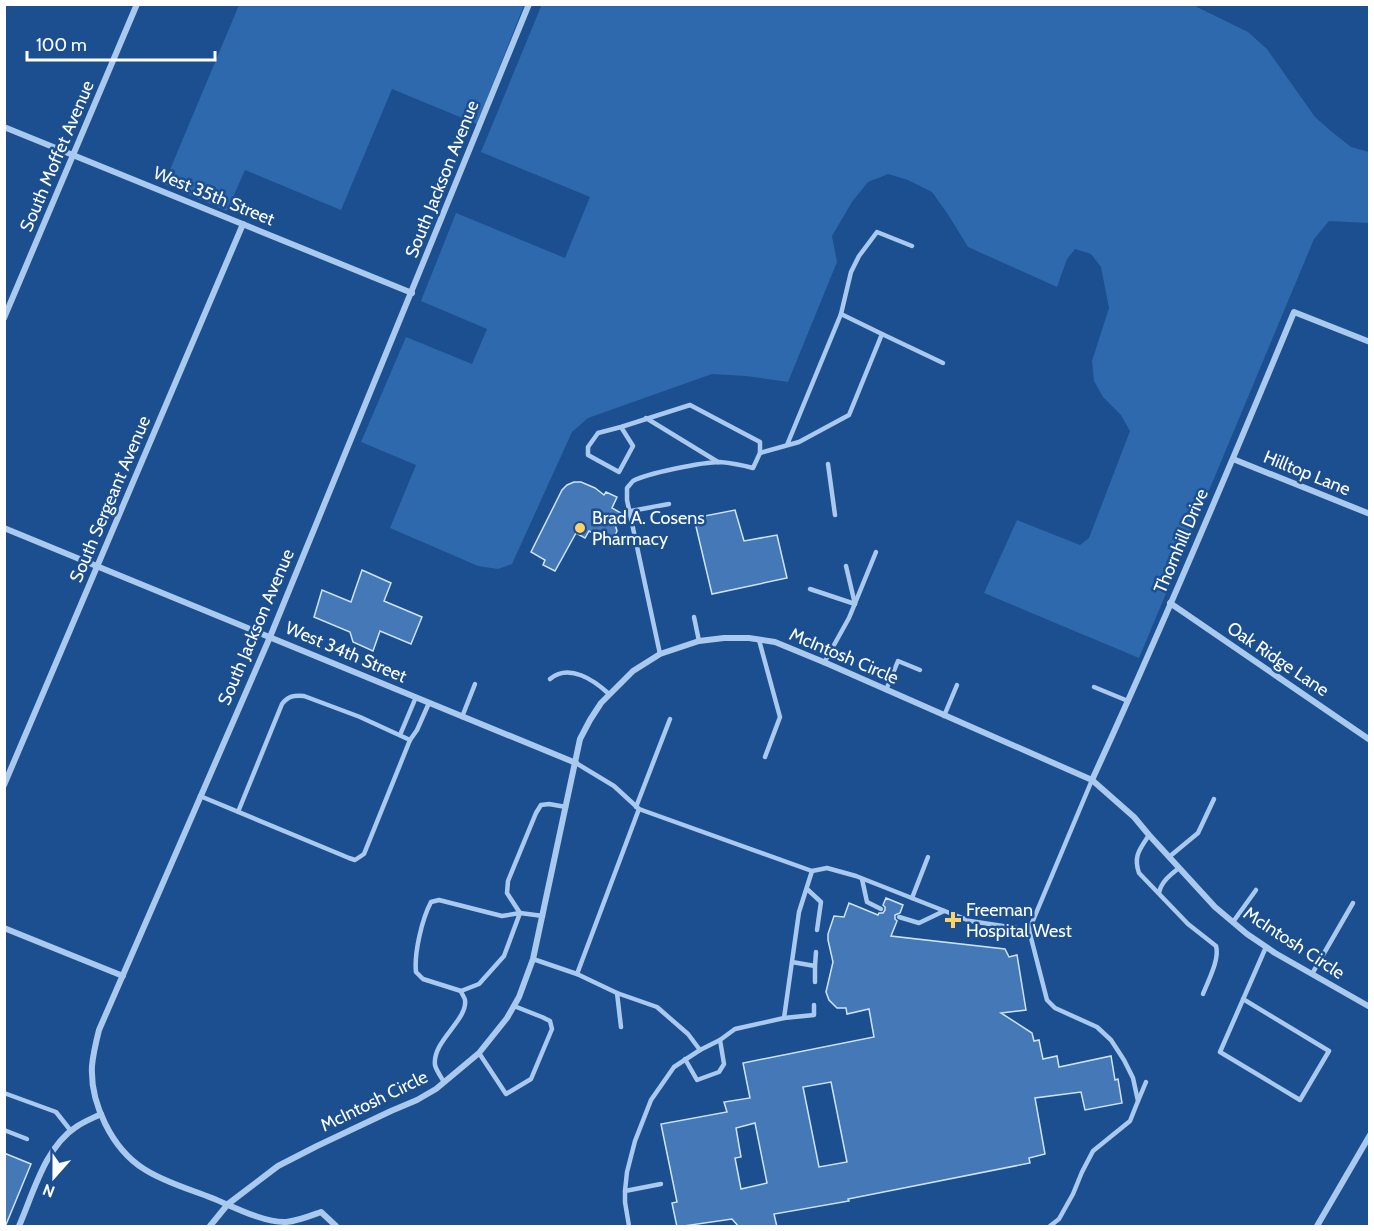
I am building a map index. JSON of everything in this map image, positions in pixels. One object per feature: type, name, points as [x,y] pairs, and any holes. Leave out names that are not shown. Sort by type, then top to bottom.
[{"type":"street","name":"South Moffet Avenue","points":[[4,318],[136,4]]},
{"type":"street","name":"South Jackson Avenue","points":[[336,1227],[321,1212],[285,1222],[259,1217],[144,1169],[118,1146],[107,1129],[94,1086],[92,1069],[94,1049],[99,1030],[270,637],[529,4]]},
{"type":"street","name":"West 35th Street","points":[[4,127],[412,293]]},
{"type":"street","name":"South Sergeant Avenue","points":[[4,785],[243,224]]},
{"type":"street","name":"Thornhill Drive","points":[[1092,780],[1233,459],[1294,312],[1370,342]]},
{"type":"street","name":"Hilltop Lane","points":[[1233,459],[1370,514]]},
{"type":"street","name":"West 34th Street","points":[[4,528],[576,763]]},
{"type":"street","name":"Oak Ridge Lane","points":[[1170,603],[1370,740]]},
{"type":"street","name":"McIntosh Circle","points":[[210,1227],[228,1204],[278,1166],[417,1100],[444,1082],[479,1053],[507,1018],[528,976],[580,739],[601,703],[633,672],[660,654],[699,641],[749,638],[775,642],[1092,780],[1134,817],[1215,907],[1247,934],[1370,1007]]},
{"type":"street","points":[[4,928],[123,976]]},
{"type":"street","points":[[19,1227],[48,1158],[61,1140],[76,1127],[101,1114]]},
{"type":"street","points":[[1317,1227],[1370,1135]]},
{"type":"lane","points":[[787,445],[840,314],[851,272],[859,256],[877,232],[912,246]]},
{"type":"lane","points":[[840,314],[943,363]]},
{"type":"lane","points":[[760,453],[799,442],[849,415],[882,334]]},
{"type":"lane","points":[[621,427],[633,446],[619,472],[588,455],[588,447],[598,433],[690,405],[760,442],[760,453],[753,468],[718,462],[685,467],[633,482],[627,488],[627,500],[660,654]]},
{"type":"lane","points":[[646,418],[718,462]]},
{"type":"lane","points":[[828,464],[835,515]]},
{"type":"lane","points":[[631,511],[669,504]]},
{"type":"lane","points":[[824,663],[840,637],[876,552]]},
{"type":"lane","points":[[846,566],[855,604]]},
{"type":"lane","points":[[810,589],[855,604]]},
{"type":"lane","points":[[694,617],[699,641]]},
{"type":"lane","points":[[759,640],[780,717],[765,757]]},
{"type":"lane","points":[[885,690],[898,661],[920,670]]},
{"type":"lane","points":[[550,679],[556,674],[574,672],[598,684],[609,694]]},
{"type":"lane","points":[[462,717],[475,684]]},
{"type":"lane","points":[[944,716],[957,685]]},
{"type":"lane","points":[[1094,687],[1128,701]]},
{"type":"lane","points":[[238,812],[282,704],[290,697],[304,696],[360,717],[411,740]]},
{"type":"lane","points":[[400,735],[416,697]]},
{"type":"lane","points":[[200,796],[355,860],[364,854],[411,740],[429,703]]},
{"type":"lane","points":[[577,974],[670,719]]},
{"type":"lane","points":[[576,763],[614,786],[637,808],[812,871],[827,868],[976,922],[1029,930]]},
{"type":"lane","points":[[1092,780],[1029,930],[1047,1000],[1055,1008],[1097,1027],[1111,1040],[1133,1078],[1138,1101]]},
{"type":"lane","points":[[1169,857],[1198,833],[1214,800]]},
{"type":"lane","points":[[520,913],[507,893],[508,881],[536,813],[541,805],[566,807]]},
{"type":"lane","points":[[1149,835],[1136,858],[1138,873],[1188,924],[1216,946],[1218,951],[1203,994]]},
{"type":"lane","points":[[912,898],[928,857]]},
{"type":"lane","points":[[1159,893],[1161,886],[1179,868]]},
{"type":"lane","points":[[784,1018],[799,912],[812,871]]},
{"type":"lane","points":[[862,879],[867,902],[881,909]]},
{"type":"lane","points":[[807,889],[821,902],[817,930]]},
{"type":"lane","points":[[1233,922],[1256,890]]},
{"type":"lane","points":[[520,913],[504,956],[479,984],[460,991],[423,979],[416,972],[415,961],[419,941],[426,912],[431,902],[439,900],[502,916],[520,913],[543,916]]},
{"type":"lane","points":[[1312,974],[1353,903]]},
{"type":"lane","points":[[898,917],[919,923],[944,911]]},
{"type":"lane","points":[[1243,999],[1329,1052],[1300,1100],[1221,1052],[1243,999],[1266,947]]},
{"type":"lane","points":[[815,982],[816,952]]},
{"type":"lane","points":[[533,958],[657,1007],[681,1028],[700,1050]]},
{"type":"lane","points":[[792,962],[815,966]]},
{"type":"lane","points":[[444,1082],[435,1066],[436,1053],[464,1010],[465,999],[460,991]]},
{"type":"lane","points":[[617,993],[621,1027]]},
{"type":"lane","points":[[629,1227],[625,1191],[634,1141],[651,1100],[674,1067],[735,1029],[784,1018],[814,1015],[814,1005]]},
{"type":"lane","points":[[479,1053],[506,1094],[531,1079],[552,1029],[550,1022],[542,1017],[514,1006]]},
{"type":"lane","points":[[685,1059],[697,1080],[718,1072],[724,1064],[720,1040]]},
{"type":"lane","points":[[1050,1227],[1059,1219],[1094,1151],[1131,1121],[1146,1082]]},
{"type":"lane","points":[[4,1093],[56,1113],[71,1131]]},
{"type":"lane","points":[[4,1130],[27,1139]]},
{"type":"lane","points":[[1364,1145],[1370,1152]]},
{"type":"lane","points":[[625,1191],[661,1184]]},
{"type":"lane","points":[[304,1227],[305,1218]]},
{"type":"shaded area","points":[[542,4],[1193,5],[1248,32],[1267,49],[1315,117],[1351,147],[1369,152],[1369,223],[1329,221],[1314,239],[1139,658],[984,593],[1017,520],[1080,545],[1089,538],[1130,431],[1121,415],[1103,397],[1094,381],[1092,361],[1109,308],[1101,267],[1091,254],[1075,249],[1067,259],[1057,287],[968,247],[932,192],[908,180],[888,174],[868,182],[852,202],[832,236],[837,262],[788,382],[712,374],[588,418],[572,432],[512,564],[498,569],[478,566],[390,528],[416,465],[361,442],[406,337],[472,364],[487,329],[421,301],[456,213],[565,258],[590,197],[481,152]]},
{"type":"shaded area","points":[[239,5],[524,5],[477,124],[392,89],[341,210],[245,170],[227,211],[164,184]]},
{"type":"building","name":"Brad A. Cosens Pharmacy","points":[[574,482],[581,482],[595,488],[604,495],[606,492],[617,497],[612,508],[621,513],[615,524],[617,531],[612,542],[589,531],[585,538],[576,533],[555,571],[543,565],[545,560],[531,552],[562,490]]},
{"type":"building","points":[[735,510],[744,541],[777,535],[787,578],[712,594],[694,518]]},
{"type":"building","points":[[362,570],[391,583],[384,601],[422,617],[411,644],[380,631],[373,651],[353,642],[350,632],[314,617],[322,590],[351,602]]},
{"type":"building","points":[[886,898],[903,905],[900,913],[895,915],[897,921],[891,936],[1005,949],[1009,957],[1017,955],[1026,1010],[1001,1013],[1032,1033],[1034,1041],[1039,1040],[1043,1059],[1057,1056],[1059,1067],[1111,1056],[1122,1103],[1085,1110],[1081,1092],[1035,1098],[1045,1154],[1029,1158],[1030,1163],[848,1199],[849,1201],[774,1214],[777,1227],[739,1227],[732,1219],[677,1227],[672,1203],[677,1202],[661,1124],[727,1112],[724,1102],[750,1098],[743,1063],[874,1037],[869,1009],[847,1014],[846,1008],[837,1008],[829,1000],[826,992],[833,962],[828,934],[834,916],[844,917],[849,903],[878,915],[885,910],[883,905]],"holes":[[[831,1082],[847,1162],[819,1167],[803,1087]],[[755,1123],[767,1183],[741,1189],[735,1158],[741,1157],[736,1128]]]},
{"type":"building","points":[[4,1153],[31,1164],[5,1227],[4,1227]]},
{"type":"place","name":"Brad A. Cosens Pharmacy","points":[[580,528]]},
{"type":"place","name":"Freeman Hospital West","points":[[953,920]]}]
